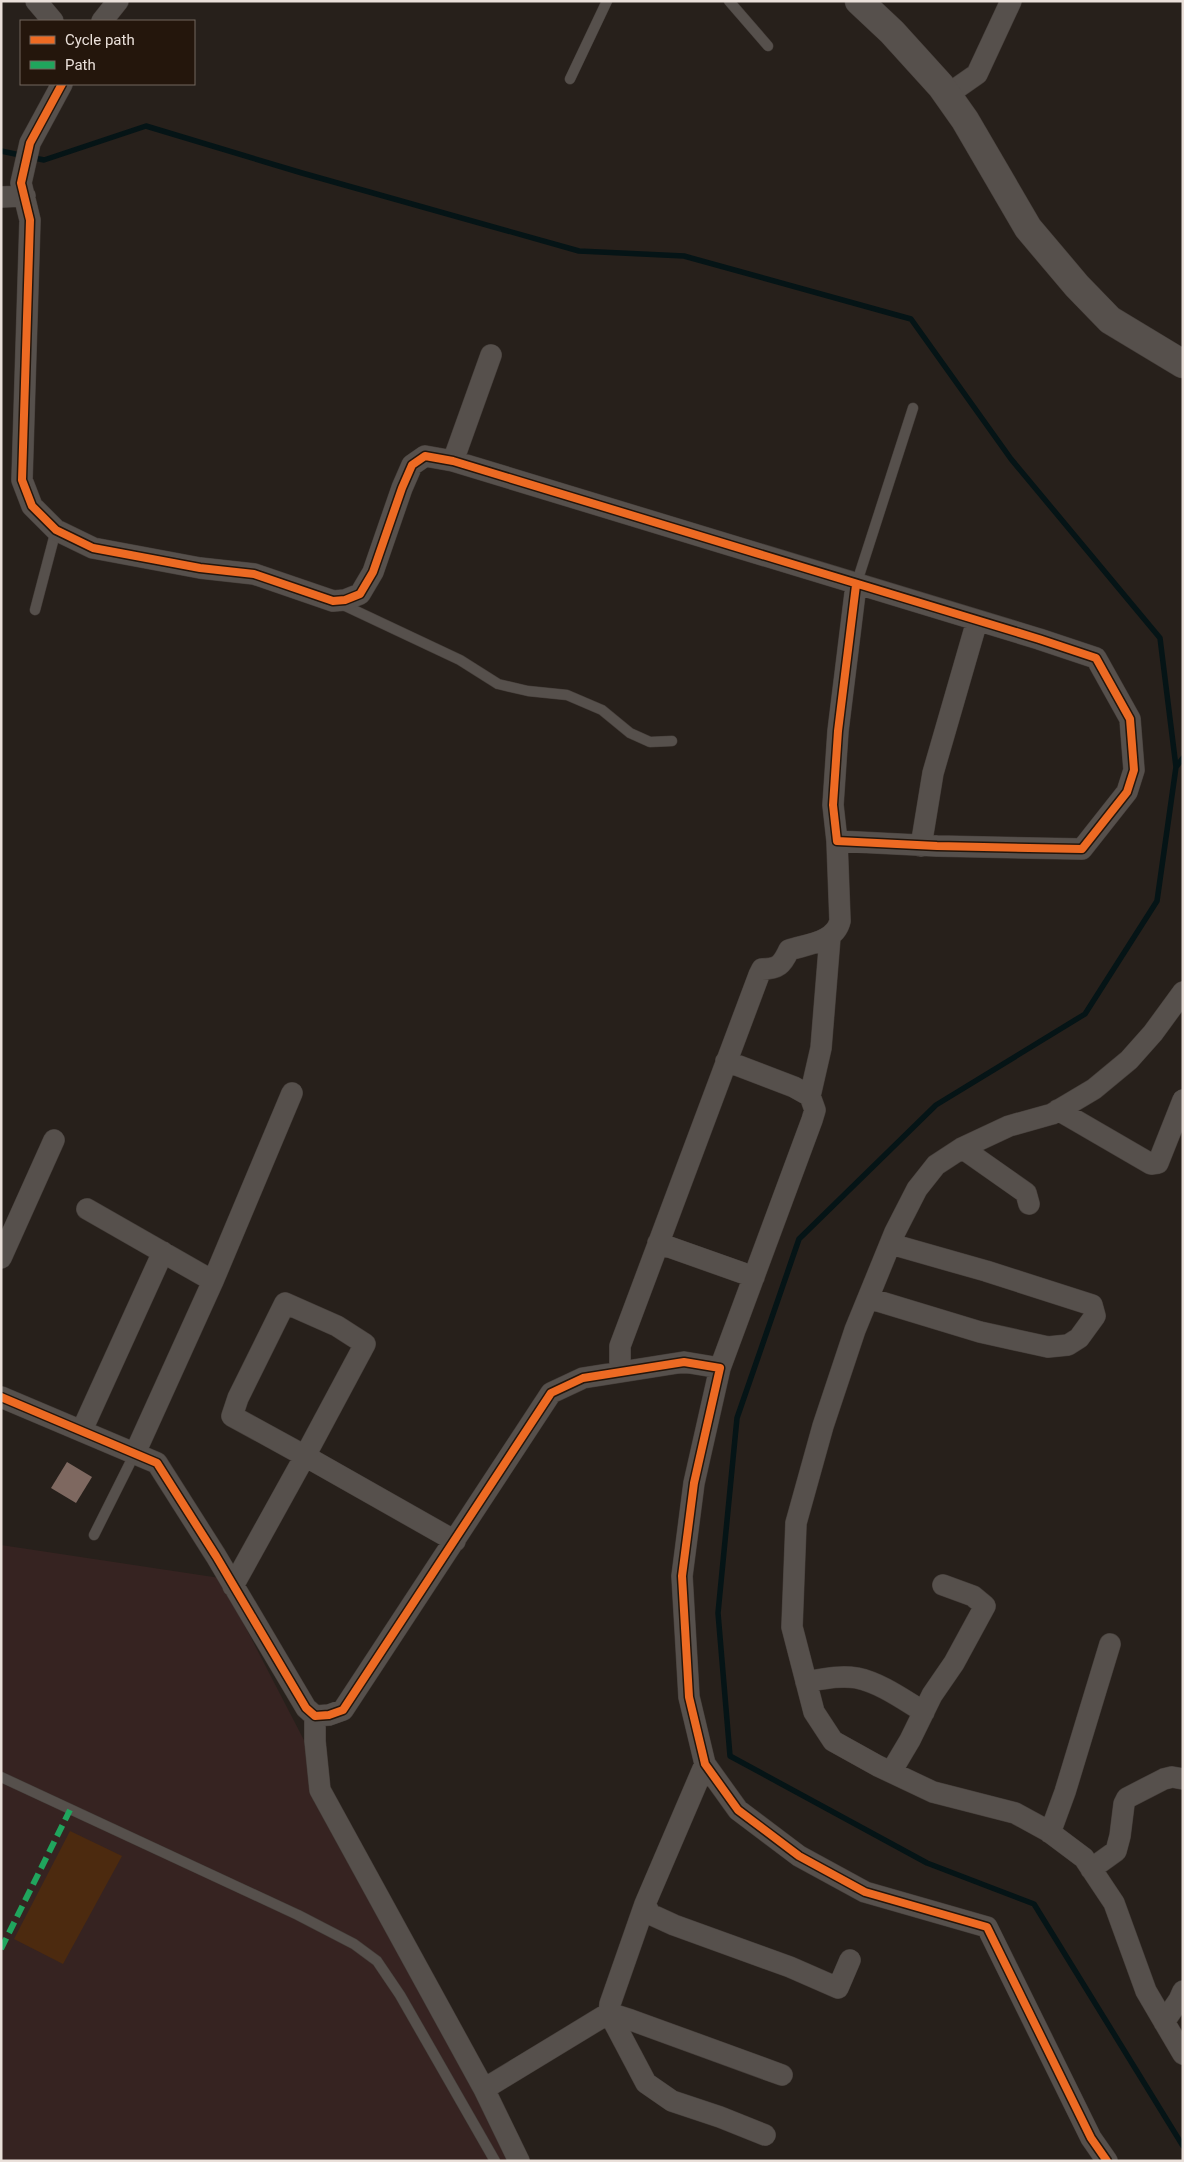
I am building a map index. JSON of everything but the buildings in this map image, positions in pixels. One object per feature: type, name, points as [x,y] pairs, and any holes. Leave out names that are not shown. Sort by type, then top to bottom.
[{"type":"street","points":[[36,1],[52,20]]},
{"type":"street","points":[[103,20],[118,1]]},
{"type":"street","points":[[859,1],[975,114],[1038,222],[1085,278],[1118,311],[1183,350]]},
{"type":"street","points":[[876,1],[900,24],[951,90],[965,120],[1028,228],[1077,286],[1110,320],[1183,364]]},
{"type":"street","points":[[951,90],[977,74],[1011,1]]},
{"type":"street","points":[[61,85],[30,143],[23,190],[30,220],[22,480],[32,506],[56,530],[93,548],[200,568],[254,574],[333,601],[345,600],[360,594],[373,572],[402,488],[412,465],[425,456],[453,461],[1096,658],[1130,719],[1134,770],[1126,792],[1082,849],[921,846],[838,841]]},
{"type":"street","points":[[1,197],[23,190]]},
{"type":"street","points":[[453,461],[490,355]]},
{"type":"street","points":[[620,1372],[620,1346],[762,969],[774,969],[782,964],[789,950],[830,937],[838,931],[840,921],[838,841],[832,805],[838,731],[856,585]]},
{"type":"street","points":[[921,846],[933,773],[977,620]]},
{"type":"street","points":[[830,937],[821,1048],[810,1096],[815,1110],[720,1368],[694,1483],[682,1576],[689,1697],[705,1764],[738,1810],[799,1856],[864,1892],[987,1927],[1092,2138],[1107,2161]]},
{"type":"street","points":[[1183,992],[1154,1033],[1129,1060],[1094,1089],[1052,1114],[1009,1126],[962,1148],[936,1165],[917,1189],[868,1298],[823,1426],[796,1523],[792,1627],[814,1712],[833,1741],[933,1792],[1015,1813],[1050,1833],[1084,1858],[1114,1903],[1146,1991],[1183,2054]]},
{"type":"street","points":[[726,1061],[794,1087],[810,1096]]},
{"type":"street","points":[[135,1453],[213,1281],[292,1093]]},
{"type":"street","points":[[1058,1110],[1151,1164],[1158,1163],[1183,1100]]},
{"type":"street","points":[[1,1258],[54,1140]]},
{"type":"street","points":[[962,1148],[1026,1193],[1029,1204]]},
{"type":"street","points":[[87,1208],[213,1281]]},
{"type":"street","points":[[658,1244],[754,1276]]},
{"type":"street","points":[[868,1298],[980,1332],[1048,1347],[1068,1345],[1074,1342],[1095,1316],[1092,1305],[986,1271],[891,1244]]},
{"type":"street","points":[[82,1430],[163,1252]]},
{"type":"street","points":[[234,1586],[305,1456],[365,1344],[338,1326],[285,1303],[238,1398],[232,1416],[305,1456],[455,1541]]},
{"type":"street","points":[[1,1397],[157,1463],[234,1586],[306,1708],[315,1716],[329,1715],[343,1710],[455,1541],[479,1501],[552,1394],[582,1378],[684,1362],[720,1368]]},
{"type":"street","points":[[891,1772],[985,1606],[973,1596],[943,1585]]},
{"type":"street","points":[[1050,1833],[1065,1792],[1110,1644]]},
{"type":"street","points":[[806,1682],[831,1677],[857,1678],[877,1685],[924,1712]]},
{"type":"street","points":[[315,1716],[315,1741],[320,1790],[484,2089],[519,2161]]},
{"type":"street","points":[[705,1764],[645,1904],[610,2004],[609,2014],[646,2083],[672,2101],[765,2135]]},
{"type":"street","points":[[1091,1868],[1116,1851],[1124,1804],[1127,1798],[1164,1779],[1172,1777],[1183,1779]]},
{"type":"street","points":[[645,1904],[650,1914],[674,1925],[790,1967],[838,1988],[850,1960]]},
{"type":"street","points":[[1164,2022],[1183,1991]]},
{"type":"street","points":[[484,2089],[609,2014],[782,2075]]},
{"type":"lane","points":[[570,79],[607,1]]},
{"type":"lane","points":[[729,1],[768,46]]},
{"type":"lane","points":[[856,585],[913,408]]},
{"type":"lane","points":[[35,610],[56,530]]},
{"type":"lane","points":[[333,601],[460,660],[498,684],[528,691],[567,694],[602,710],[630,733],[650,742],[672,741]]},
{"type":"lane","points":[[94,1535],[135,1453]]},
{"type":"lane","points":[[1,1777],[298,1915],[354,1944],[378,1962],[400,1995],[495,2161]]},
{"type":"shaded area","points":[[1,1545],[220,1578],[522,2161],[1,2161]]},
{"type":"shaded area","points":[[70,1831],[122,1856],[63,1964],[14,1939]]},
{"type":"waterway","points":[[1,151],[44,160],[146,126],[302,173],[579,251],[684,256],[911,319],[1011,459],[1160,638],[1176,767],[1157,901],[1085,1014],[936,1105],[799,1239],[737,1418],[718,1613],[730,1756],[927,1863],[1034,1904],[1183,2146]]},
{"type":"waterway","points":[[1176,767],[1183,758]]},
{"type":"marked path","points":[[1,1949],[70,1810]]},
{"type":"cycle path","points":[[61,85],[30,143],[21,183],[30,220],[22,480],[32,506],[56,530],[93,548],[200,568],[254,574],[333,601],[345,600],[360,594],[373,572],[402,488],[412,465],[425,456],[453,461],[1039,639],[1096,658],[1130,719],[1134,770],[1127,792],[1082,849],[937,846],[837,841],[833,805],[838,731],[856,585]]},
{"type":"cycle path","points":[[1,1397],[157,1463],[216,1556],[306,1708],[315,1716],[329,1715],[343,1710],[551,1393],[583,1378],[684,1362],[720,1368],[694,1483],[682,1576],[689,1697],[705,1764],[738,1810],[799,1856],[865,1892],[987,1927],[1091,2138],[1107,2161]]}]
